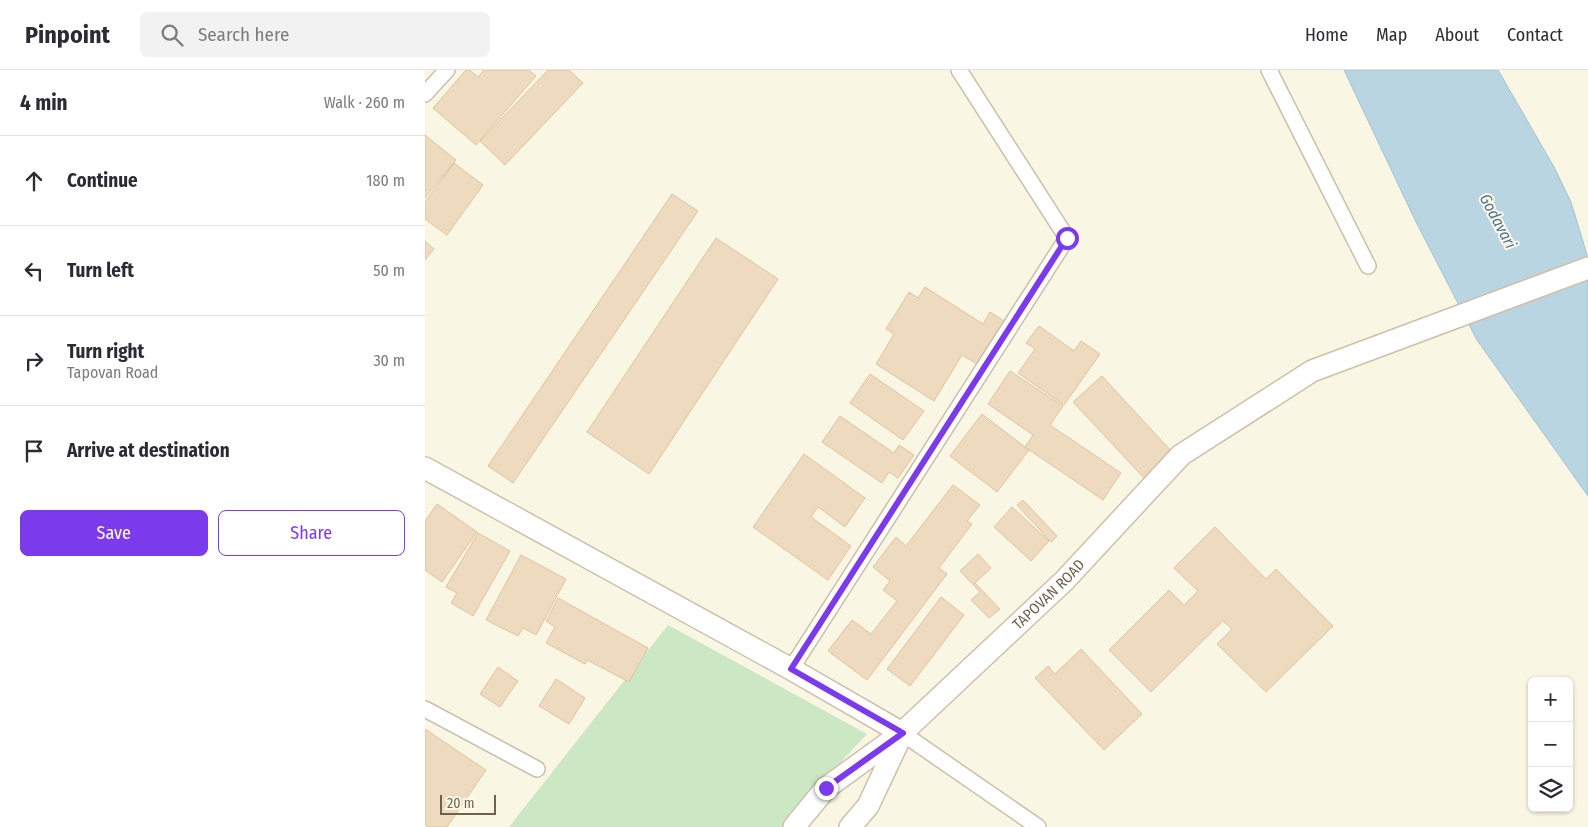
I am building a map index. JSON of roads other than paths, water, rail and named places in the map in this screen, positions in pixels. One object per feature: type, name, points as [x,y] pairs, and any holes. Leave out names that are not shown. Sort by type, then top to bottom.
[{"type":"main road","name":"TAPOVAN ROAD","points":[[794,827],[826,788],[903,733],[1064,581],[1181,455],[1312,371],[1588,268]]},
{"type":"main road","points":[[425,468],[791,669],[903,733],[868,806],[850,827]]},
{"type":"street","points":[[425,94],[447,70]]},
{"type":"street","points":[[791,669],[1067,238],[959,70]]},
{"type":"street","points":[[1269,70],[1368,266]]},
{"type":"street","points":[[425,709],[537,769]]},
{"type":"street","points":[[903,733],[1038,827]]},
{"type":"water","name":"Godavari","points":[[1344,70],[1498,70],[1554,167],[1571,202],[1588,258],[1588,496],[1477,340],[1416,222]]}]
